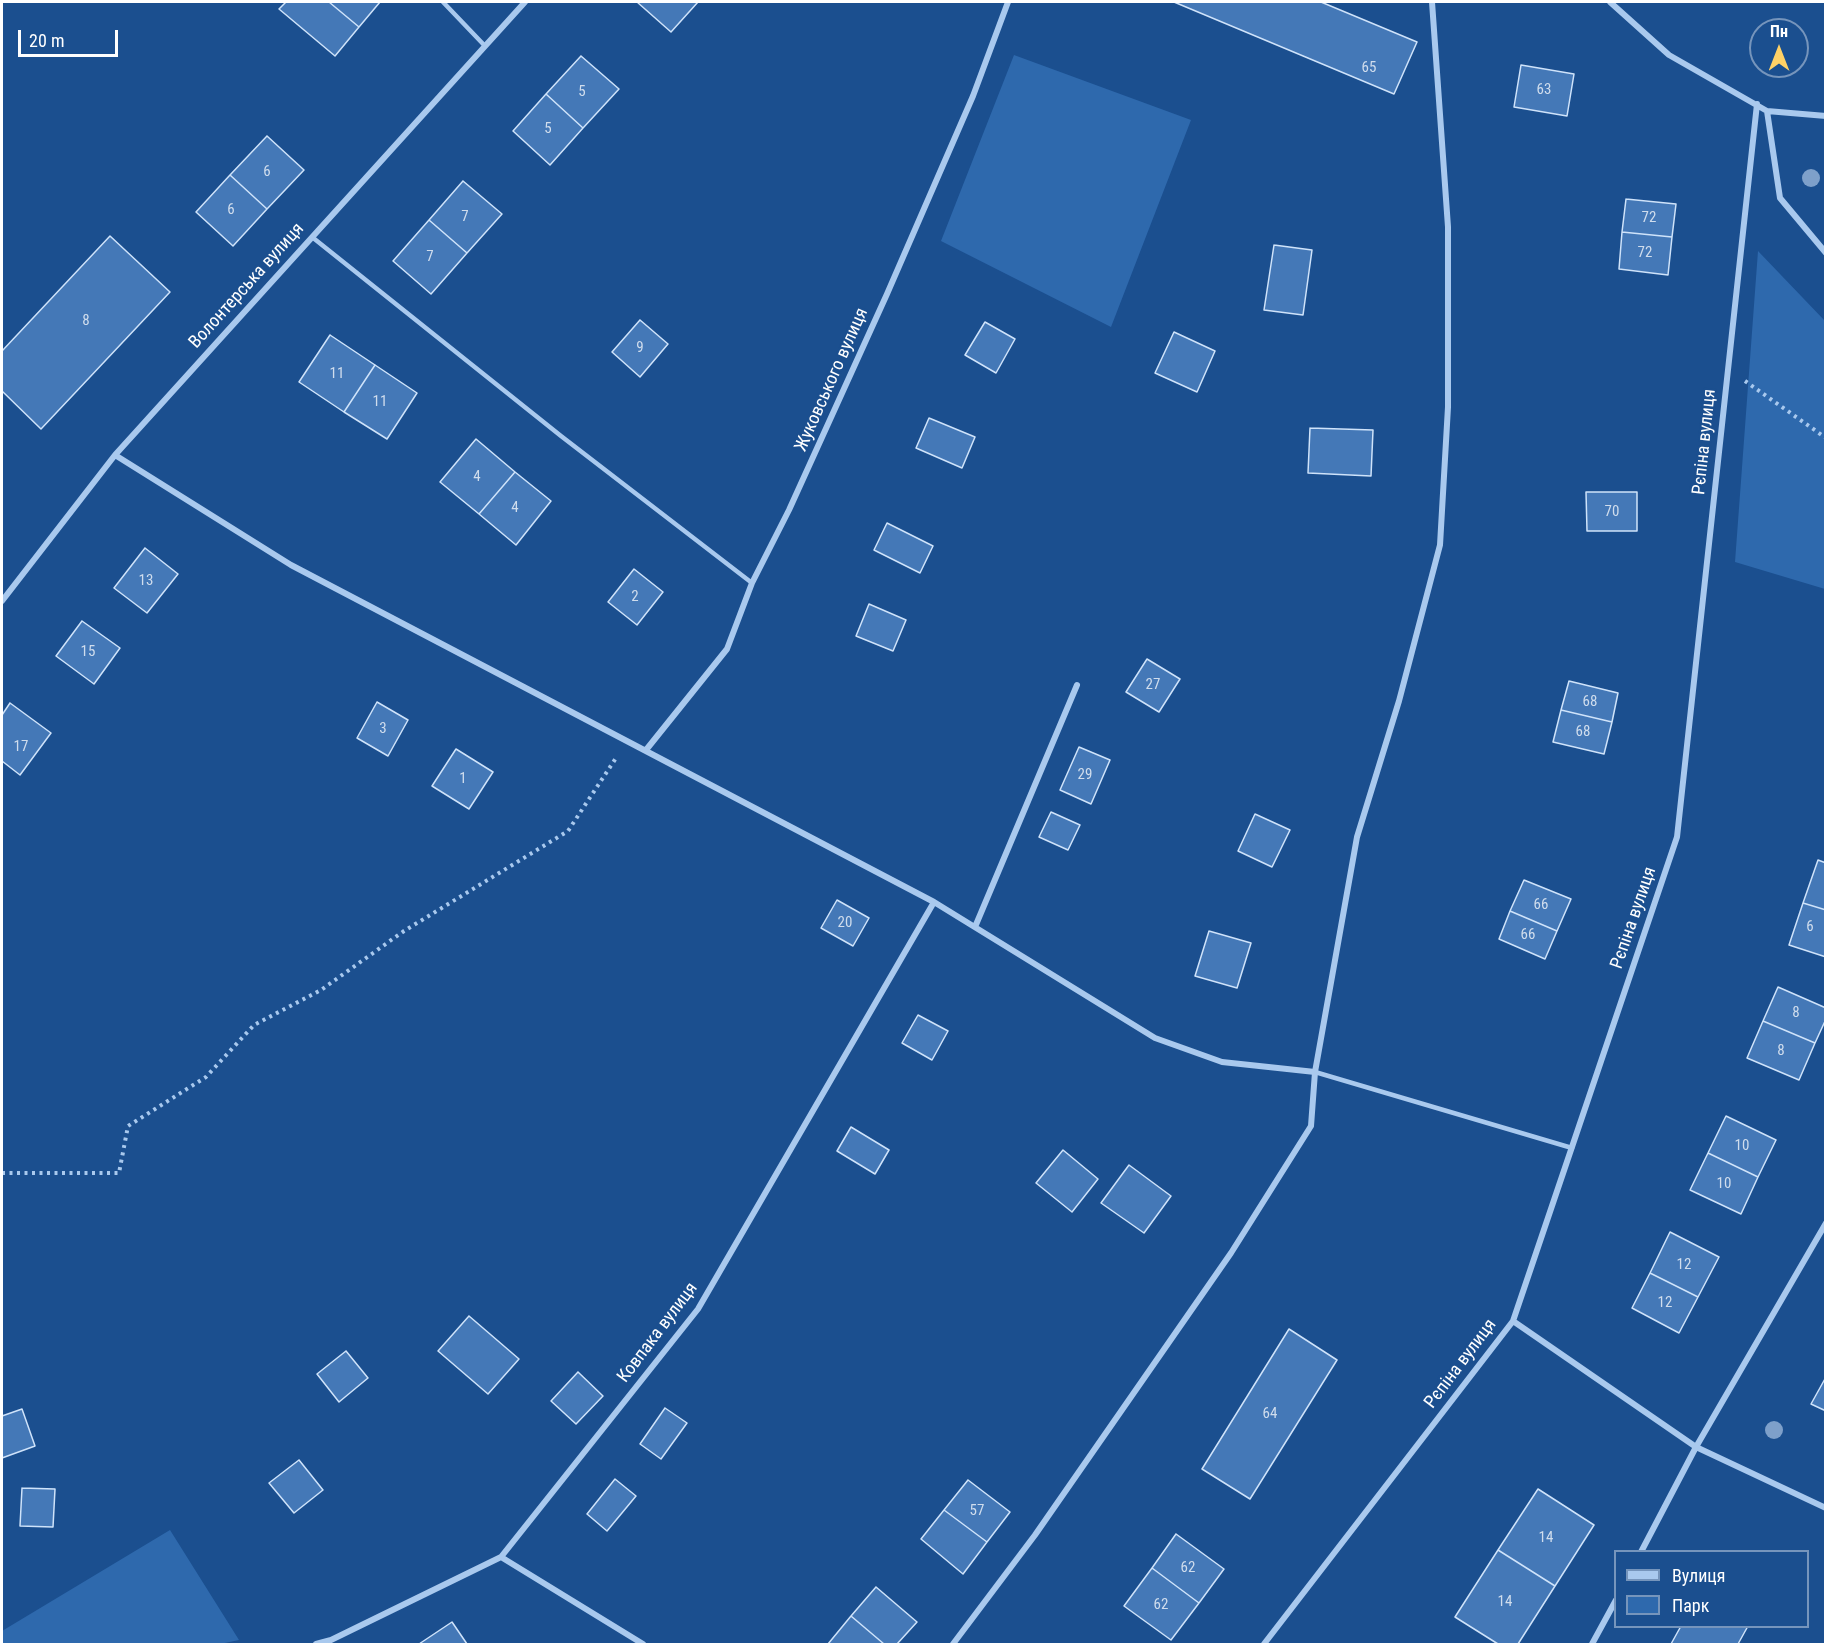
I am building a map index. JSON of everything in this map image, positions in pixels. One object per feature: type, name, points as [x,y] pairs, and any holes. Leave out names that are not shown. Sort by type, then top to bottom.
[{"type":"street","name":"Волонтерська вулиця","points":[[2,601],[115,455],[525,2]]},
{"type":"street","name":"Жуковського вулиця","points":[[646,750],[727,649],[752,583],[789,510],[887,294],[973,96],[1008,2]]},
{"type":"street","points":[[952,1644],[1035,1535],[1232,1253],[1311,1126],[1315,1072],[1357,837],[1399,701],[1440,545],[1448,408],[1448,227],[1432,2]]},
{"type":"street","points":[[1610,2],[1669,55],[1767,111],[1826,116]]},
{"type":"street","name":"Рєпіна вулиця","points":[[1264,1644],[1513,1321],[1677,837],[1757,104]]},
{"type":"street","points":[[1767,111],[1780,198],[1826,253]]},
{"type":"street","points":[[115,455],[291,565],[934,902],[1155,1038],[1222,1062],[1315,1072]]},
{"type":"street","points":[[975,927],[1077,685]]},
{"type":"street","name":"Ковпака вулиця","points":[[316,1644],[331,1640],[501,1557],[698,1309],[934,902]]},
{"type":"street","points":[[1642,1550],[1696,1447],[1826,1223]]},
{"type":"street","points":[[1513,1321],[1696,1447],[1826,1508]]},
{"type":"street","points":[[501,1557],[643,1644]]},
{"type":"street","points":[[1592,1644],[1614,1604]]},
{"type":"lane","points":[[443,2],[485,46]]},
{"type":"lane","points":[[312,237],[561,436],[752,583]]},
{"type":"lane","points":[[1315,1072],[1572,1148]]},
{"type":"path","points":[[1728,368],[1826,438]]},
{"type":"path","points":[[2,1173],[119,1173],[128,1126],[206,1077],[254,1025],[321,990],[404,931],[568,831],[628,740]]},
{"type":"green space","points":[[1014,55],[1191,120],[1111,327],[941,241]]},
{"type":"green space","points":[[1758,251],[1825,321],[1825,589],[1735,562]]},
{"type":"green space","points":[[170,1530],[239,1640],[220,1644],[3,1644],[2,1631]]},
{"type":"building","points":[[286,2],[329,2],[359,27],[335,56],[279,9]]},
{"type":"building","points":[[329,2],[380,2],[359,27]]},
{"type":"building","points":[[637,2],[698,2],[671,32]]},
{"type":"building","points":[[1174,2],[1321,2],[1417,42],[1394,94]]},
{"type":"building","points":[[581,56],[619,89],[583,128],[546,94]]},
{"type":"building","points":[[1521,65],[1574,74],[1567,116],[1514,107]]},
{"type":"building","points":[[546,94],[583,128],[550,165],[513,131]]},
{"type":"building","points":[[267,136],[304,170],[267,209],[230,175]]},
{"type":"building","points":[[230,175],[267,209],[233,246],[196,212]]},
{"type":"building","points":[[463,181],[502,214],[467,253],[429,220]]},
{"type":"building","points":[[1626,199],[1676,204],[1672,237],[1622,232]]},
{"type":"building","points":[[429,220],[467,253],[431,294],[393,261]]},
{"type":"building","points":[[1622,232],[1672,237],[1668,275],[1619,269]]},
{"type":"building","points":[[110,236],[170,292],[41,429],[2,391],[2,351]]},
{"type":"building","points":[[1274,245],[1312,250],[1303,315],[1264,310]]},
{"type":"building","points":[[640,320],[668,344],[640,377],[612,352]]},
{"type":"building","points":[[985,322],[1015,339],[996,373],[965,355]]},
{"type":"building","points":[[1174,332],[1215,351],[1197,392],[1155,373]]},
{"type":"building","points":[[330,335],[375,365],[344,412],[299,382]]},
{"type":"building","points":[[375,365],[417,393],[387,439],[344,412]]},
{"type":"building","points":[[929,418],[975,437],[962,468],[916,448]]},
{"type":"building","points":[[1310,428],[1373,430],[1371,476],[1308,473]]},
{"type":"building","points":[[476,439],[515,472],[479,514],[440,482]]},
{"type":"building","points":[[515,472],[551,501],[516,545],[479,514]]},
{"type":"building","points":[[1586,492],[1637,492],[1637,531],[1587,531]]},
{"type":"building","points":[[887,523],[933,546],[920,573],[874,550]]},
{"type":"building","points":[[145,548],[178,574],[147,613],[114,588]]},
{"type":"building","points":[[634,569],[663,592],[637,625],[608,602]]},
{"type":"building","points":[[869,604],[906,620],[893,651],[856,636]]},
{"type":"building","points":[[82,621],[120,648],[94,684],[56,656]]},
{"type":"building","points":[[1147,659],[1180,679],[1159,712],[1126,692]]},
{"type":"building","points":[[1569,681],[1618,693],[1612,722],[1561,710]]},
{"type":"building","points":[[377,702],[408,720],[388,756],[357,738]]},
{"type":"building","points":[[10,703],[51,733],[20,775],[2,761],[2,715]]},
{"type":"building","points":[[1561,710],[1612,722],[1604,754],[1553,742]]},
{"type":"building","points":[[1079,747],[1110,760],[1091,804],[1060,790]]},
{"type":"building","points":[[456,749],[493,772],[469,809],[432,786]]},
{"type":"building","points":[[1051,812],[1080,825],[1068,850],[1039,837]]},
{"type":"building","points":[[1255,814],[1290,830],[1272,867],[1238,851]]},
{"type":"building","points":[[1818,860],[1826,863],[1826,910],[1803,903]]},
{"type":"building","points":[[1524,880],[1571,899],[1557,931],[1510,911]]},
{"type":"building","points":[[837,900],[869,918],[853,946],[821,928]]},
{"type":"building","points":[[1803,903],[1826,910],[1826,957],[1789,945]]},
{"type":"building","points":[[1510,911],[1557,931],[1545,959],[1499,939]]},
{"type":"building","points":[[1209,931],[1251,943],[1237,988],[1195,976]]},
{"type":"building","points":[[1778,987],[1826,1008],[1826,1019],[1815,1043],[1763,1021]]},
{"type":"building","points":[[918,1015],[948,1031],[932,1060],[902,1043]]},
{"type":"building","points":[[1763,1021],[1815,1043],[1799,1080],[1747,1058]]},
{"type":"building","points":[[1726,1116],[1776,1140],[1758,1177],[1708,1153]]},
{"type":"building","points":[[851,1127],[889,1150],[875,1174],[837,1151]]},
{"type":"building","points":[[1063,1150],[1098,1179],[1072,1212],[1036,1183]]},
{"type":"building","points":[[1708,1153],[1758,1177],[1741,1214],[1690,1190]]},
{"type":"building","points":[[1129,1165],[1171,1196],[1144,1233],[1101,1203]]},
{"type":"building","points":[[1670,1232],[1719,1257],[1698,1297],[1650,1273]]},
{"type":"building","points":[[1650,1273],[1698,1297],[1679,1333],[1632,1308]]},
{"type":"building","points":[[469,1316],[519,1359],[488,1394],[438,1351]]},
{"type":"building","points":[[1289,1329],[1337,1360],[1250,1499],[1202,1469]]},
{"type":"building","points":[[346,1351],[368,1378],[339,1402],[317,1374]]},
{"type":"building","points":[[578,1372],[603,1396],[576,1424],[551,1401]]},
{"type":"building","points":[[1826,1377],[1826,1411],[1811,1404]]},
{"type":"building","points":[[665,1408],[687,1423],[661,1459],[640,1444]]},
{"type":"building","points":[[22,1409],[35,1446],[2,1458],[2,1416]]},
{"type":"building","points":[[299,1460],[323,1490],[294,1513],[269,1483]]},
{"type":"building","points":[[615,1479],[636,1496],[607,1531],[587,1514]]},
{"type":"building","points":[[968,1480],[1010,1512],[987,1542],[944,1510]]},
{"type":"building","points":[[22,1488],[55,1489],[53,1527],[20,1526]]},
{"type":"building","points":[[1538,1489],[1594,1525],[1555,1586],[1498,1550]]},
{"type":"building","points":[[944,1510],[987,1542],[963,1574],[921,1539]]},
{"type":"building","points":[[1176,1534],[1224,1569],[1199,1603],[1152,1568]]},
{"type":"building","points":[[1498,1550],[1555,1586],[1518,1644],[1498,1644],[1455,1617]]},
{"type":"building","points":[[1152,1568],[1199,1603],[1171,1640],[1124,1606]]},
{"type":"building","points":[[876,1587],[917,1622],[897,1644],[884,1644],[851,1616]]},
{"type":"building","points":[[851,1616],[884,1644],[828,1644]]},
{"type":"building","points":[[452,1622],[467,1644],[419,1644]]},
{"type":"building","points":[[1680,1628],[1747,1628],[1738,1644],[1671,1644]]}]
